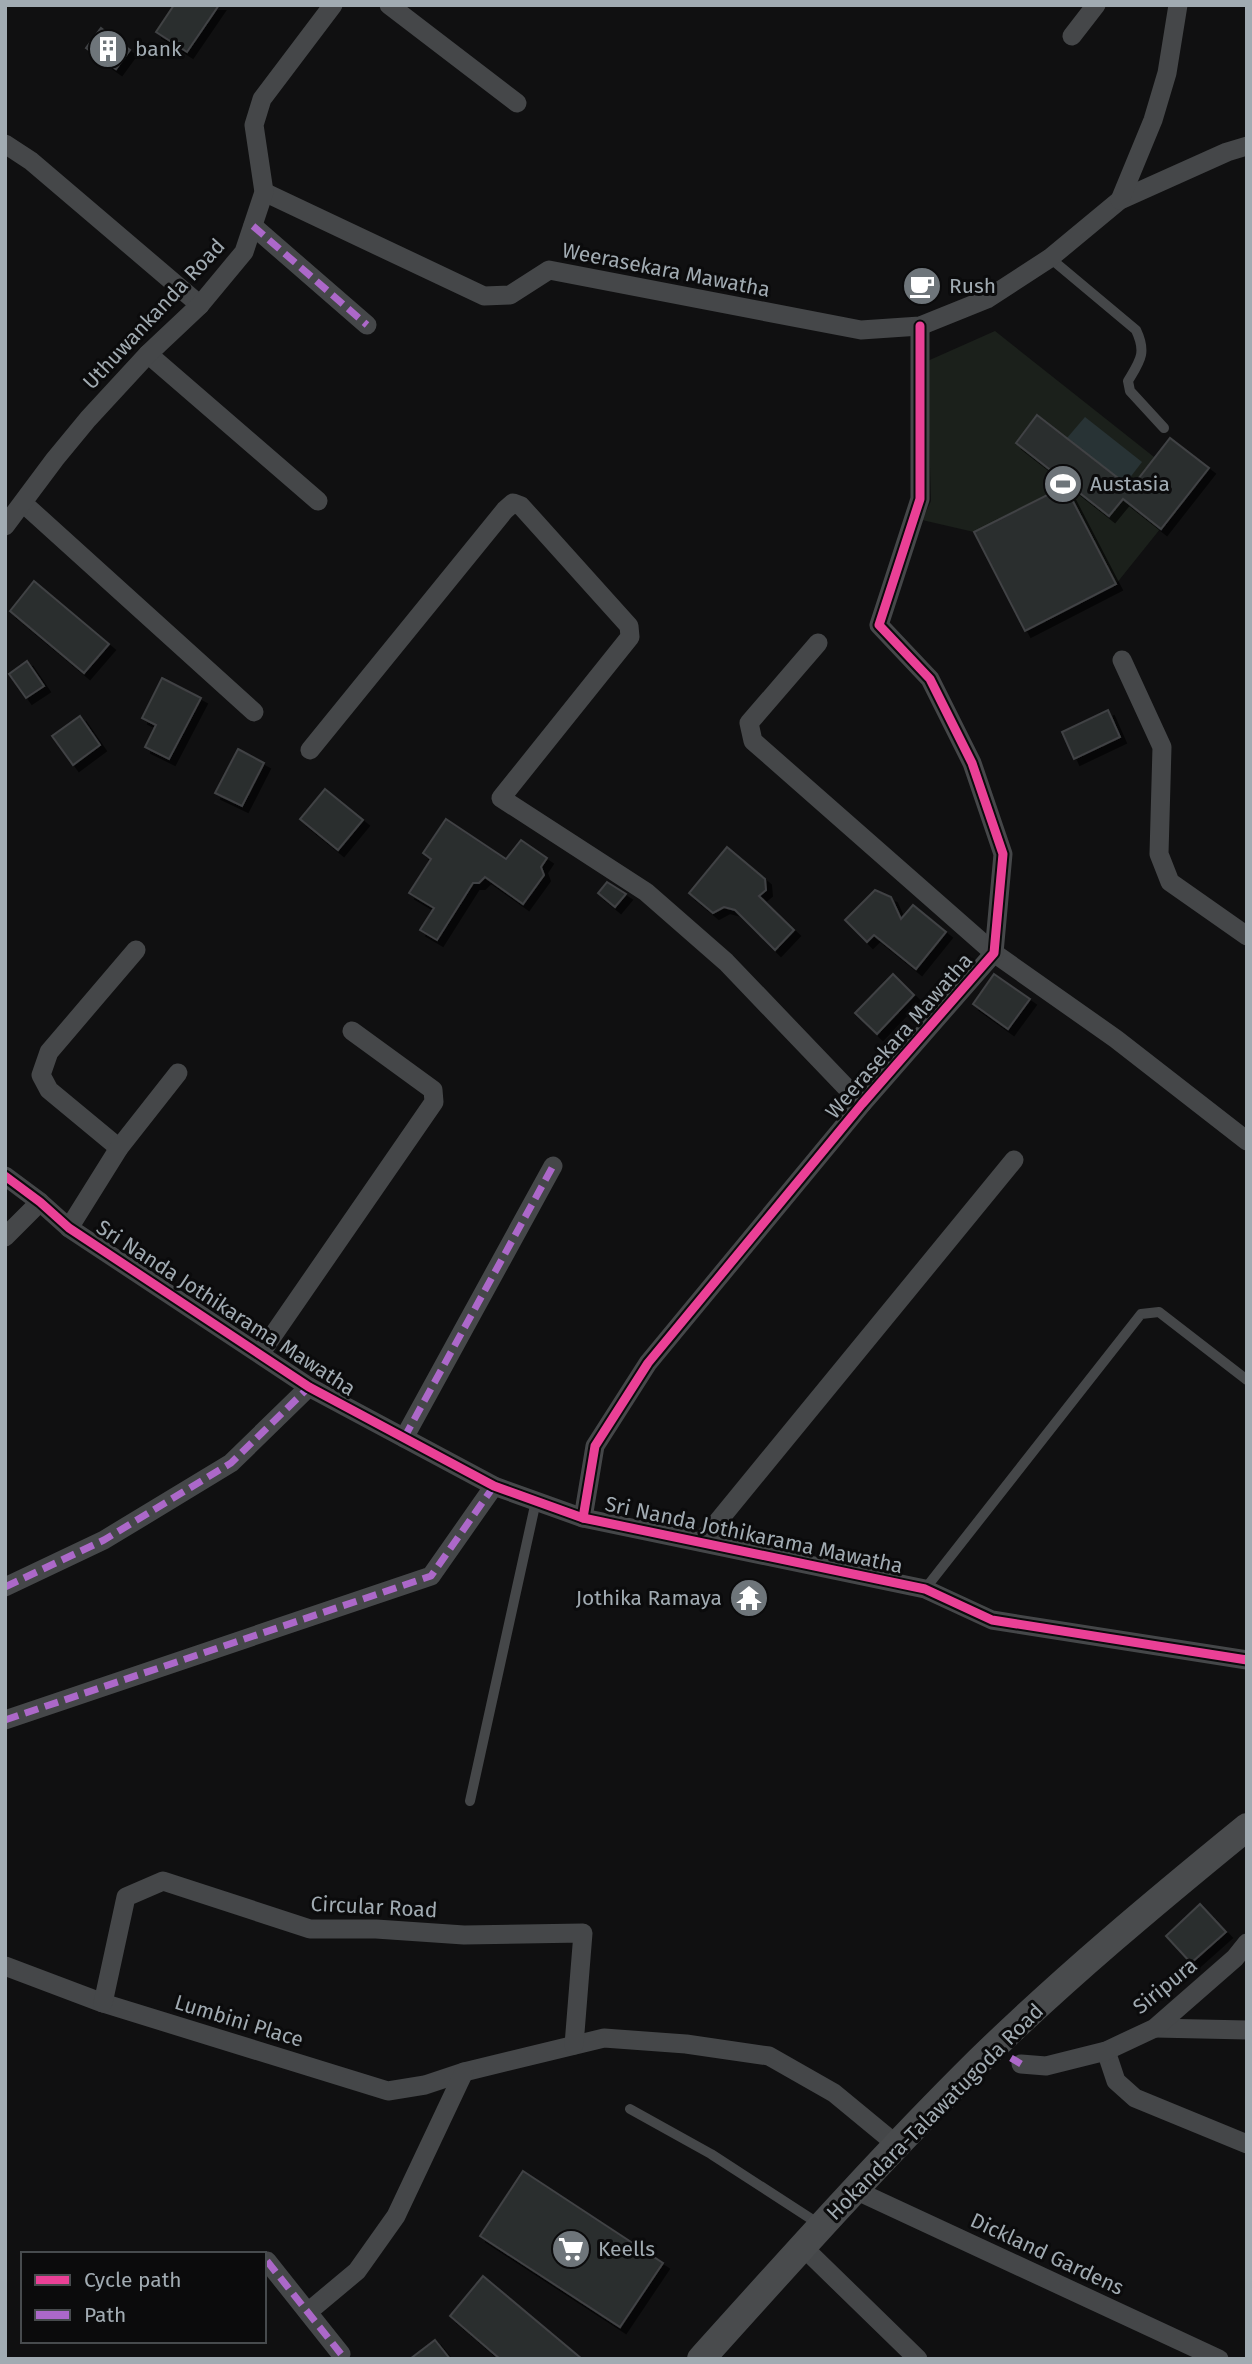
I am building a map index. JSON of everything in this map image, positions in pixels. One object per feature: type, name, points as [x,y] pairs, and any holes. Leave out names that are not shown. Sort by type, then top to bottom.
[{"type":"main road","name":"Hokandara-Talawatugoda Road","points":[[701,2359],[855,2190],[979,2061],[1129,1924],[1247,1827]]},
{"type":"street","name":"Uthuwankanda Road","points":[[5,526],[88,419],[148,354],[200,305],[244,252],[264,192],[254,125],[262,99],[332,5]]},
{"type":"street","points":[[388,5],[517,103]]},
{"type":"street","points":[[1072,36],[1096,5]]},
{"type":"street","points":[[1120,200],[1153,120],[1167,73],[1178,5]]},
{"type":"street","points":[[5,144],[31,160],[200,305]]},
{"type":"street","name":"Weerasekara Mawatha","points":[[264,192],[484,296],[510,295],[549,270],[861,330],[920,326],[987,299],[1050,258],[1120,200],[1227,152],[1247,146]]},
{"type":"street","points":[[253,226],[367,325]]},
{"type":"street","name":"Weerasekara Mawatha","points":[[583,1518],[595,1446],[648,1363],[862,1104],[994,954],[1003,854],[972,763],[930,679],[879,625],[920,499],[920,326]]},
{"type":"street","points":[[148,354],[317,500]]},
{"type":"street","points":[[23,503],[254,712]]},
{"type":"street","points":[[310,750],[505,510],[513,503],[522,506],[629,626],[630,636],[501,798],[646,892],[726,962],[862,1104]]},
{"type":"street","name":"Weerasekara Mawatha","points":[[818,643],[750,723],[753,741],[994,954],[1116,1039],[1247,1141]]},
{"type":"street","points":[[1122,660],[1162,747],[1159,854],[1170,882],[1247,936]]},
{"type":"street","points":[[119,1147],[50,1090],[41,1075],[49,1052],[136,950]]},
{"type":"street","points":[[260,1354],[434,1102],[433,1090],[352,1031]]},
{"type":"street","points":[[69,1228],[119,1147],[178,1073]]},
{"type":"street","points":[[701,1542],[1014,1160]]},
{"type":"street","points":[[404,1438],[553,1166]]},
{"type":"street","name":"Sri Nanda Jothikarama Mawatha","points":[[5,1176],[69,1228],[309,1387],[494,1486],[583,1518],[925,1589],[992,1620],[1247,1660]]},
{"type":"street","points":[[5,1237],[40,1202]]},
{"type":"street","points":[[5,1587],[104,1540],[231,1463],[309,1387]]},
{"type":"street","points":[[5,1720],[431,1576],[494,1486]]},
{"type":"street","name":"Circular Road","points":[[103,2003],[126,1897],[163,1881],[310,1929],[376,1928],[464,1935],[583,1933],[574,2045]]},
{"type":"street","name":"Siripura","points":[[1021,2064],[1046,2066],[1106,2051],[1155,2028],[1235,1958],[1247,1943]]},
{"type":"street","name":"Lumbini Place","points":[[5,1966],[103,2003],[388,2091],[425,2085],[464,2072],[604,2038],[686,2044],[769,2056],[834,2093],[897,2145]]},
{"type":"street","points":[[1155,2028],[1247,2030]]},
{"type":"street","points":[[1106,2051],[1116,2081],[1135,2098],[1247,2144]]},
{"type":"street","points":[[307,2312],[357,2271],[396,2216],[464,2072]]},
{"type":"street","name":"Dickland Gardens","points":[[855,2190],[1219,2359]]},
{"type":"street","points":[[803,2247],[918,2359]]},
{"type":"street","points":[[267,2261],[341,2354]]},
{"type":"lane","points":[[1050,258],[1136,330],[1142,342],[1142,359],[1128,381],[1130,391],[1164,428]]},
{"type":"lane","points":[[925,1589],[1141,1314],[1159,1312],[1247,1380]]},
{"type":"lane","points":[[470,1801],[536,1501]]},
{"type":"lane","points":[[630,2109],[711,2154],[823,2226]]},
{"type":"shaded area","name":"Austasia","points":[[995,331],[1154,457],[1170,438],[1209,468],[1116,584],[1025,631],[974,532],[922,520],[931,501],[928,399],[923,363]]},
{"type":"shaded area","points":[[1085,417],[1142,462],[1125,484],[1067,438]]},
{"type":"building","points":[[174,5],[219,5],[187,52],[156,32]]},
{"type":"building","name":"bank","points":[[101,28],[130,50],[116,69],[86,48]]},
{"type":"building","points":[[1037,415],[1131,488],[1170,438],[1209,468],[1161,529],[1123,499],[1109,516],[1016,443]]},
{"type":"building","points":[[1065,486],[1116,584],[1025,631],[974,532]]},
{"type":"building","points":[[34,581],[109,644],[84,673],[10,611]]},
{"type":"building","points":[[27,661],[44,686],[26,698],[9,674]]},
{"type":"building","points":[[162,678],[201,698],[169,759],[145,747],[156,725],[142,718]]},
{"type":"building","points":[[1108,710],[1120,737],[1074,759],[1062,732]]},
{"type":"building","points":[[80,716],[100,745],[73,765],[52,736]]},
{"type":"building","points":[[238,749],[264,763],[242,806],[215,793]]},
{"type":"building","points":[[325,789],[363,820],[338,850],[300,819]]},
{"type":"building","points":[[446,819],[506,859],[521,840],[547,858],[541,867],[544,875],[523,904],[485,877],[479,883],[473,883],[437,940],[420,930],[434,908],[409,893],[431,859],[423,853]]},
{"type":"building","points":[[727,847],[765,879],[766,890],[759,896],[794,930],[775,950],[735,910],[724,907],[713,913],[689,893]]},
{"type":"building","points":[[607,882],[626,894],[615,907],[598,893]]},
{"type":"building","points":[[875,890],[891,897],[901,919],[913,905],[946,932],[916,969],[874,935],[867,942],[845,920]]},
{"type":"building","points":[[893,974],[914,995],[877,1034],[855,1013]]},
{"type":"building","points":[[994,974],[1030,999],[1008,1029],[973,1004]]},
{"type":"building","points":[[1200,1904],[1226,1932],[1191,1963],[1166,1936]]},
{"type":"building","name":"Keells","points":[[523,2171],[663,2263],[620,2327],[480,2236]]},
{"type":"building","points":[[483,2276],[582,2359],[500,2359],[450,2316]]},
{"type":"building","points":[[435,2340],[450,2359],[410,2359]]},
{"type":"marked path","points":[[253,226],[367,325]]},
{"type":"marked path","points":[[404,1438],[553,1166]]},
{"type":"marked path","points":[[5,1587],[104,1540],[231,1463],[309,1387]]},
{"type":"marked path","points":[[5,1720],[431,1576],[494,1486]]},
{"type":"marked path","points":[[993,2047],[1021,2064]]},
{"type":"marked path","points":[[267,2261],[341,2354]]},
{"type":"cycle path","points":[[583,1518],[595,1446],[648,1363],[862,1104],[994,953],[1003,854],[972,763],[930,679],[879,625],[920,499],[920,326]]},
{"type":"cycle path","points":[[5,1176],[69,1228],[309,1387],[494,1486],[583,1518],[925,1589],[992,1620],[1247,1660]]},
{"type":"place","name":"bank","points":[[108,49]]},
{"type":"place","name":"Rush","points":[[922,286]]},
{"type":"place","name":"Austasia","points":[[1063,484]]},
{"type":"place","name":"Jothika Ramaya","points":[[749,1598]]},
{"type":"place","name":"Keells","points":[[571,2249]]}]
